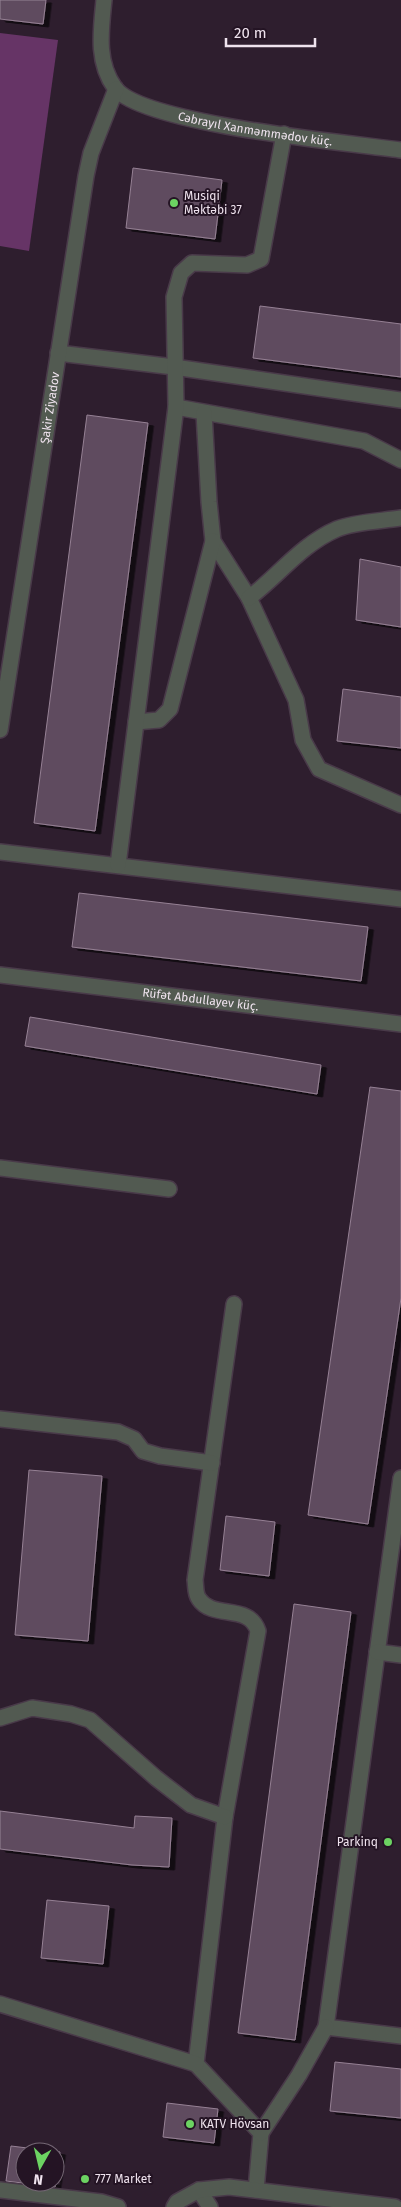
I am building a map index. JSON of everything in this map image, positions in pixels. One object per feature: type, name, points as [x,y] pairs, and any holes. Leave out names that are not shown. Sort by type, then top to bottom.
[{"type":"street","points":[[104,0],[100,52],[105,70],[116,89]]},
{"type":"street","name":"Cəbrayıl Xanməmmədov küç.","points":[[116,89],[155,111],[193,120],[401,150]]},
{"type":"street","name":"Şakir Ziyadov","points":[[0,730],[91,153],[116,89]]},
{"type":"street","points":[[118,865],[176,407],[174,298],[181,273],[192,263],[247,265],[261,259],[284,134]]},
{"type":"street","points":[[58,354],[174,367],[401,400]]},
{"type":"street","points":[[176,407],[364,441],[401,460]]},
{"type":"street","points":[[136,722],[159,720],[170,709],[213,541],[204,412]]},
{"type":"street","points":[[249,598],[271,581],[305,548],[338,529],[401,518]]},
{"type":"street","points":[[213,541],[249,598],[296,700],[303,740],[319,769],[401,805]]},
{"type":"street","points":[[0,852],[401,900]]},
{"type":"street","name":"Rüfət Abdullayev küç.","points":[[0,974],[401,1024]]},
{"type":"street","points":[[0,1168],[168,1189]]},
{"type":"street","points":[[196,2064],[224,1817],[258,1630],[255,1622],[246,1615],[207,1608],[197,1598],[195,1580],[234,1304]]},
{"type":"street","points":[[0,1419],[118,1432],[134,1439],[144,1451],[160,1456],[212,1463]]},
{"type":"street","points":[[256,2190],[261,2133],[299,2075],[326,2028],[377,1652],[397,1545],[401,1478]]},
{"type":"street","points":[[377,1652],[401,1655]]},
{"type":"street","points":[[0,1718],[32,1708],[71,1714],[90,1720],[156,1778],[191,1805],[224,1817]]},
{"type":"street","points":[[0,2004],[196,2064],[261,2133]]},
{"type":"street","points":[[326,2028],[401,2036]]},
{"type":"street","points":[[174,2207],[177,2202],[198,2190],[228,2187],[394,2207]]},
{"type":"street","points":[[0,2190],[101,2202],[118,2207]]},
{"type":"street","points":[[198,2190],[210,2207]]},
{"type":"shaded area","points":[[0,33],[58,40],[29,251],[0,246]]},
{"type":"building","points":[[0,0],[46,0],[43,24],[0,19]]},
{"type":"building","points":[[133,168],[222,180],[215,239],[126,228]]},
{"type":"building","points":[[260,306],[401,324],[401,377],[253,358]]},
{"type":"building","points":[[87,415],[148,423],[95,831],[34,823]]},
{"type":"building","points":[[360,559],[401,567],[401,627],[356,620]]},
{"type":"building","points":[[343,689],[401,697],[401,748],[337,741]]},
{"type":"building","points":[[79,893],[368,927],[361,981],[72,947]]},
{"type":"building","points":[[30,1017],[321,1065],[317,1094],[25,1046]]},
{"type":"building","points":[[370,1087],[401,1091],[401,1298],[368,1524],[308,1515]]},
{"type":"building","points":[[29,1470],[102,1476],[88,1641],[15,1635]]},
{"type":"building","points":[[226,1516],[275,1522],[269,1576],[220,1570]]},
{"type":"building","points":[[294,1604],[351,1612],[295,2040],[238,2033]]},
{"type":"building","points":[[0,1811],[134,1828],[135,1816],[172,1818],[169,1867],[132,1865],[0,1849]]},
{"type":"building","points":[[47,1900],[109,1906],[103,1964],[41,1958]]},
{"type":"building","points":[[335,2062],[401,2069],[401,2118],[330,2111]]},
{"type":"building","points":[[167,2103],[218,2109],[214,2143],[163,2137]]},
{"type":"building","points":[[11,2146],[15,2146],[15,2182],[6,2181]]},
{"type":"place","name":"Musiqi Məktəbi 37","points":[[174,203]]},
{"type":"place","name":"Parkinq","points":[[388,1842]]},
{"type":"place","name":"KATV Hövsan","points":[[190,2124]]},
{"type":"place","name":"777 Market","points":[[85,2179]]}]
